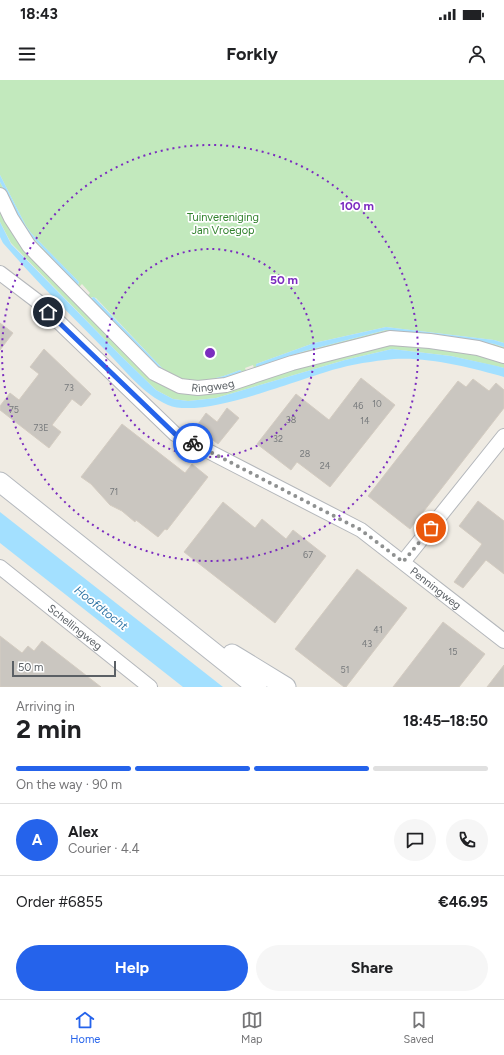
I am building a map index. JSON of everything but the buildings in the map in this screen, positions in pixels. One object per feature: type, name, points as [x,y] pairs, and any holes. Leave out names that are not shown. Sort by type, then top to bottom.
[{"type":"main road","points":[[0,482],[257,687]]},
{"type":"main road","points":[[166,614],[286,687]]},
{"type":"street","name":"Ringweg","points":[[0,195],[11,218],[29,246],[77,297],[154,373],[180,386],[198,388],[226,385],[292,363],[390,338],[437,342],[478,348],[504,356]]},
{"type":"street","name":"Penningweg","points":[[0,273],[37,301],[175,434],[361,530],[504,641]]},
{"type":"street","points":[[403,562],[504,436]]},
{"type":"street","name":"Schellingweg","points":[[0,567],[150,687]]},
{"type":"green space","name":"Tuinvereniging Jan Vroegop","points":[[0,80],[504,80],[504,343],[494,340],[386,327],[314,343],[256,364],[256,367],[258,368],[305,351],[386,330],[396,330],[494,344],[504,347],[504,351],[469,343],[406,335],[389,336],[355,342],[255,371],[253,365],[245,368],[247,373],[223,381],[199,384],[183,382],[175,378],[190,382],[208,382],[227,378],[242,372],[240,370],[220,377],[198,381],[184,380],[172,375],[162,368],[96,298],[92,297],[92,301],[157,367],[173,378],[152,365],[122,338],[85,298],[90,293],[82,284],[76,290],[26,236],[0,188],[0,182],[24,228],[78,285],[79,282],[26,226],[0,175]]},
{"type":"green space","points":[[0,204],[5,214],[177,389],[360,348],[409,343],[504,359],[504,368],[451,356],[392,349],[345,360],[216,398],[188,401],[173,399],[156,390],[11,243],[0,222]]},
{"type":"water","points":[[0,175],[26,226],[79,282],[78,285],[24,228],[0,182]]},
{"type":"water","points":[[0,222],[11,244],[156,390],[173,399],[188,401],[216,398],[345,360],[392,349],[451,356],[497,366],[504,368],[504,377],[476,369],[445,363],[414,359],[385,360],[340,368],[246,398],[223,403],[202,407],[183,408],[168,405],[151,395],[135,382],[27,270],[3,243],[0,237]]},
{"type":"water","points":[[94,297],[162,368],[175,376],[184,380],[198,381],[220,377],[240,370],[242,372],[226,379],[199,383],[182,381],[168,375],[157,367],[92,301],[91,298]]},
{"type":"water","points":[[386,327],[494,340],[504,343],[504,347],[474,341],[386,330],[305,351],[256,367],[256,364],[314,343]]},
{"type":"water","name":"Hoofdtocht","points":[[0,512],[223,687],[183,687],[0,543]]},
{"type":"way so far","points":[[193,443],[361,530],[403,562],[431,528]]},
{"type":"route","points":[[48,312],[175,434],[193,443]]}]
